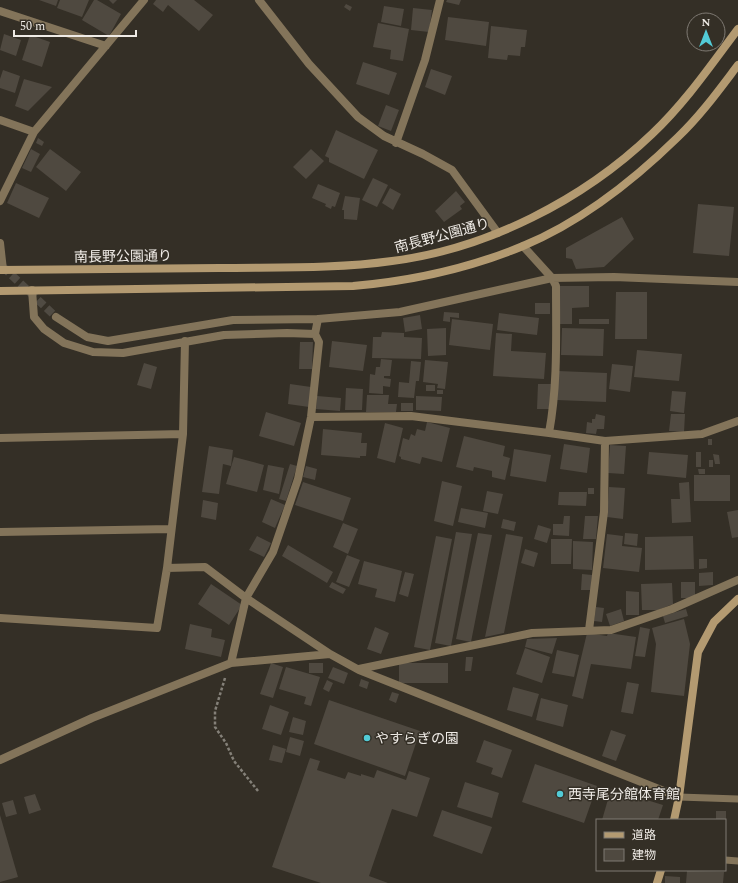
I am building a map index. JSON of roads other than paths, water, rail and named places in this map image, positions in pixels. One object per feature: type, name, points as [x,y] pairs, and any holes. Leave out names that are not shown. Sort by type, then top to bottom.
[{"type":"street","points":[[0,201],[34,132],[144,0]]},
{"type":"street","points":[[260,0],[309,64],[358,117],[396,143],[423,154],[452,170],[498,233]]},
{"type":"street","points":[[396,143],[425,60],[440,0]]},
{"type":"street","points":[[0,11],[106,46]]},
{"type":"street","name":"南長野公園通り","points":[[2,270],[326,267],[394,261],[427,255],[498,233],[534,218],[571,195],[613,167],[652,134],[684,100],[738,29]]},
{"type":"street","points":[[0,291],[353,286],[380,284],[428,275],[467,265],[523,246],[580,216],[645,167],[679,136],[712,99],[738,65]]},
{"type":"street","points":[[0,120],[34,132]]},
{"type":"street","points":[[0,243],[2,270]]},
{"type":"street","points":[[523,246],[552,278],[556,286],[556,354],[553,412],[550,433]]},
{"type":"street","points":[[56,318],[86,338],[108,341],[233,320],[318,319],[400,312],[552,278],[614,277],[738,282]]},
{"type":"street","points":[[32,290],[32,310],[38,323],[53,336],[80,349],[107,354],[123,353],[185,341],[240,334],[315,334]]},
{"type":"street","points":[[232,663],[246,598],[273,552],[298,479],[312,417],[319,342],[315,334],[318,319]]},
{"type":"street","points":[[0,618],[157,628],[183,434],[185,341]]},
{"type":"street","points":[[312,417],[411,416],[605,441],[702,434],[738,421]]},
{"type":"street","points":[[0,438],[183,434]]},
{"type":"street","points":[[589,630],[604,512],[605,441]]},
{"type":"street","points":[[0,532],[171,528]]},
{"type":"street","points":[[166,568],[205,567],[246,598],[330,654],[359,670],[679,797]]},
{"type":"street","points":[[359,670],[532,633],[611,630],[672,609],[738,580]]},
{"type":"street","points":[[674,819],[679,797],[698,652],[714,622],[738,599]]},
{"type":"street","points":[[0,760],[92,718],[232,663],[330,654]]},
{"type":"street","points":[[657,883],[661,871]]},
{"type":"lane","points":[[679,797],[738,799]]},
{"type":"lane","points":[[726,860],[738,861]]},
{"type":"tunnel","points":[[3,267],[56,317]]},
{"type":"place","name":"やすらぎの園","points":[[367,738]]},
{"type":"place","name":"西寺尾分館体育館","points":[[560,794]]}]
